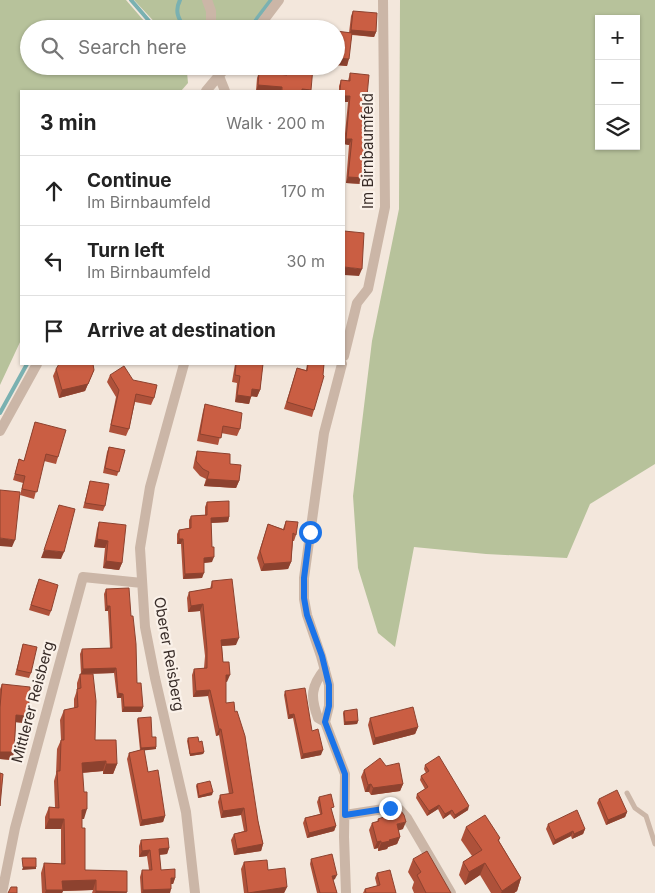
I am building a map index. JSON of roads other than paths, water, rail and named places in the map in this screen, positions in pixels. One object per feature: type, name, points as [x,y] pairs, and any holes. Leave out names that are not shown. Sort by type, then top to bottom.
[{"type":"street","points":[[207,0],[211,11],[211,20]]},
{"type":"street","points":[[264,20],[279,0]]},
{"type":"street","name":"Im Birnbaumfeld","points":[[345,352],[357,303],[368,289],[385,207],[383,0]]},
{"type":"street","points":[[207,90],[215,75]]},
{"type":"street","points":[[219,75],[225,90]]},
{"type":"street","points":[[0,431],[35,365]]},
{"type":"street","name":"Oberer Reisberg","points":[[184,365],[150,487],[140,548],[145,627],[186,812],[195,893]]},
{"type":"street","points":[[342,365],[324,433],[304,578],[304,598],[307,615],[329,685],[330,698],[325,722],[345,774],[346,893]]},
{"type":"street","name":"Mittlerer Reisberg","points":[[2,893],[15,828],[83,577],[142,583]]},
{"type":"street","points":[[325,669],[312,688],[312,698],[318,718],[325,722]]},
{"type":"street","points":[[345,815],[390,808],[400,810],[412,825],[451,893]]},
{"type":"lane","points":[[627,793],[635,808],[646,816],[655,844]]},
{"type":"waterway","points":[[131,0],[148,20]]},
{"type":"waterway","points":[[180,0],[177,8],[180,20]]},
{"type":"waterway","points":[[256,20],[271,0]]},
{"type":"waterway","points":[[0,413],[26,365]]}]
